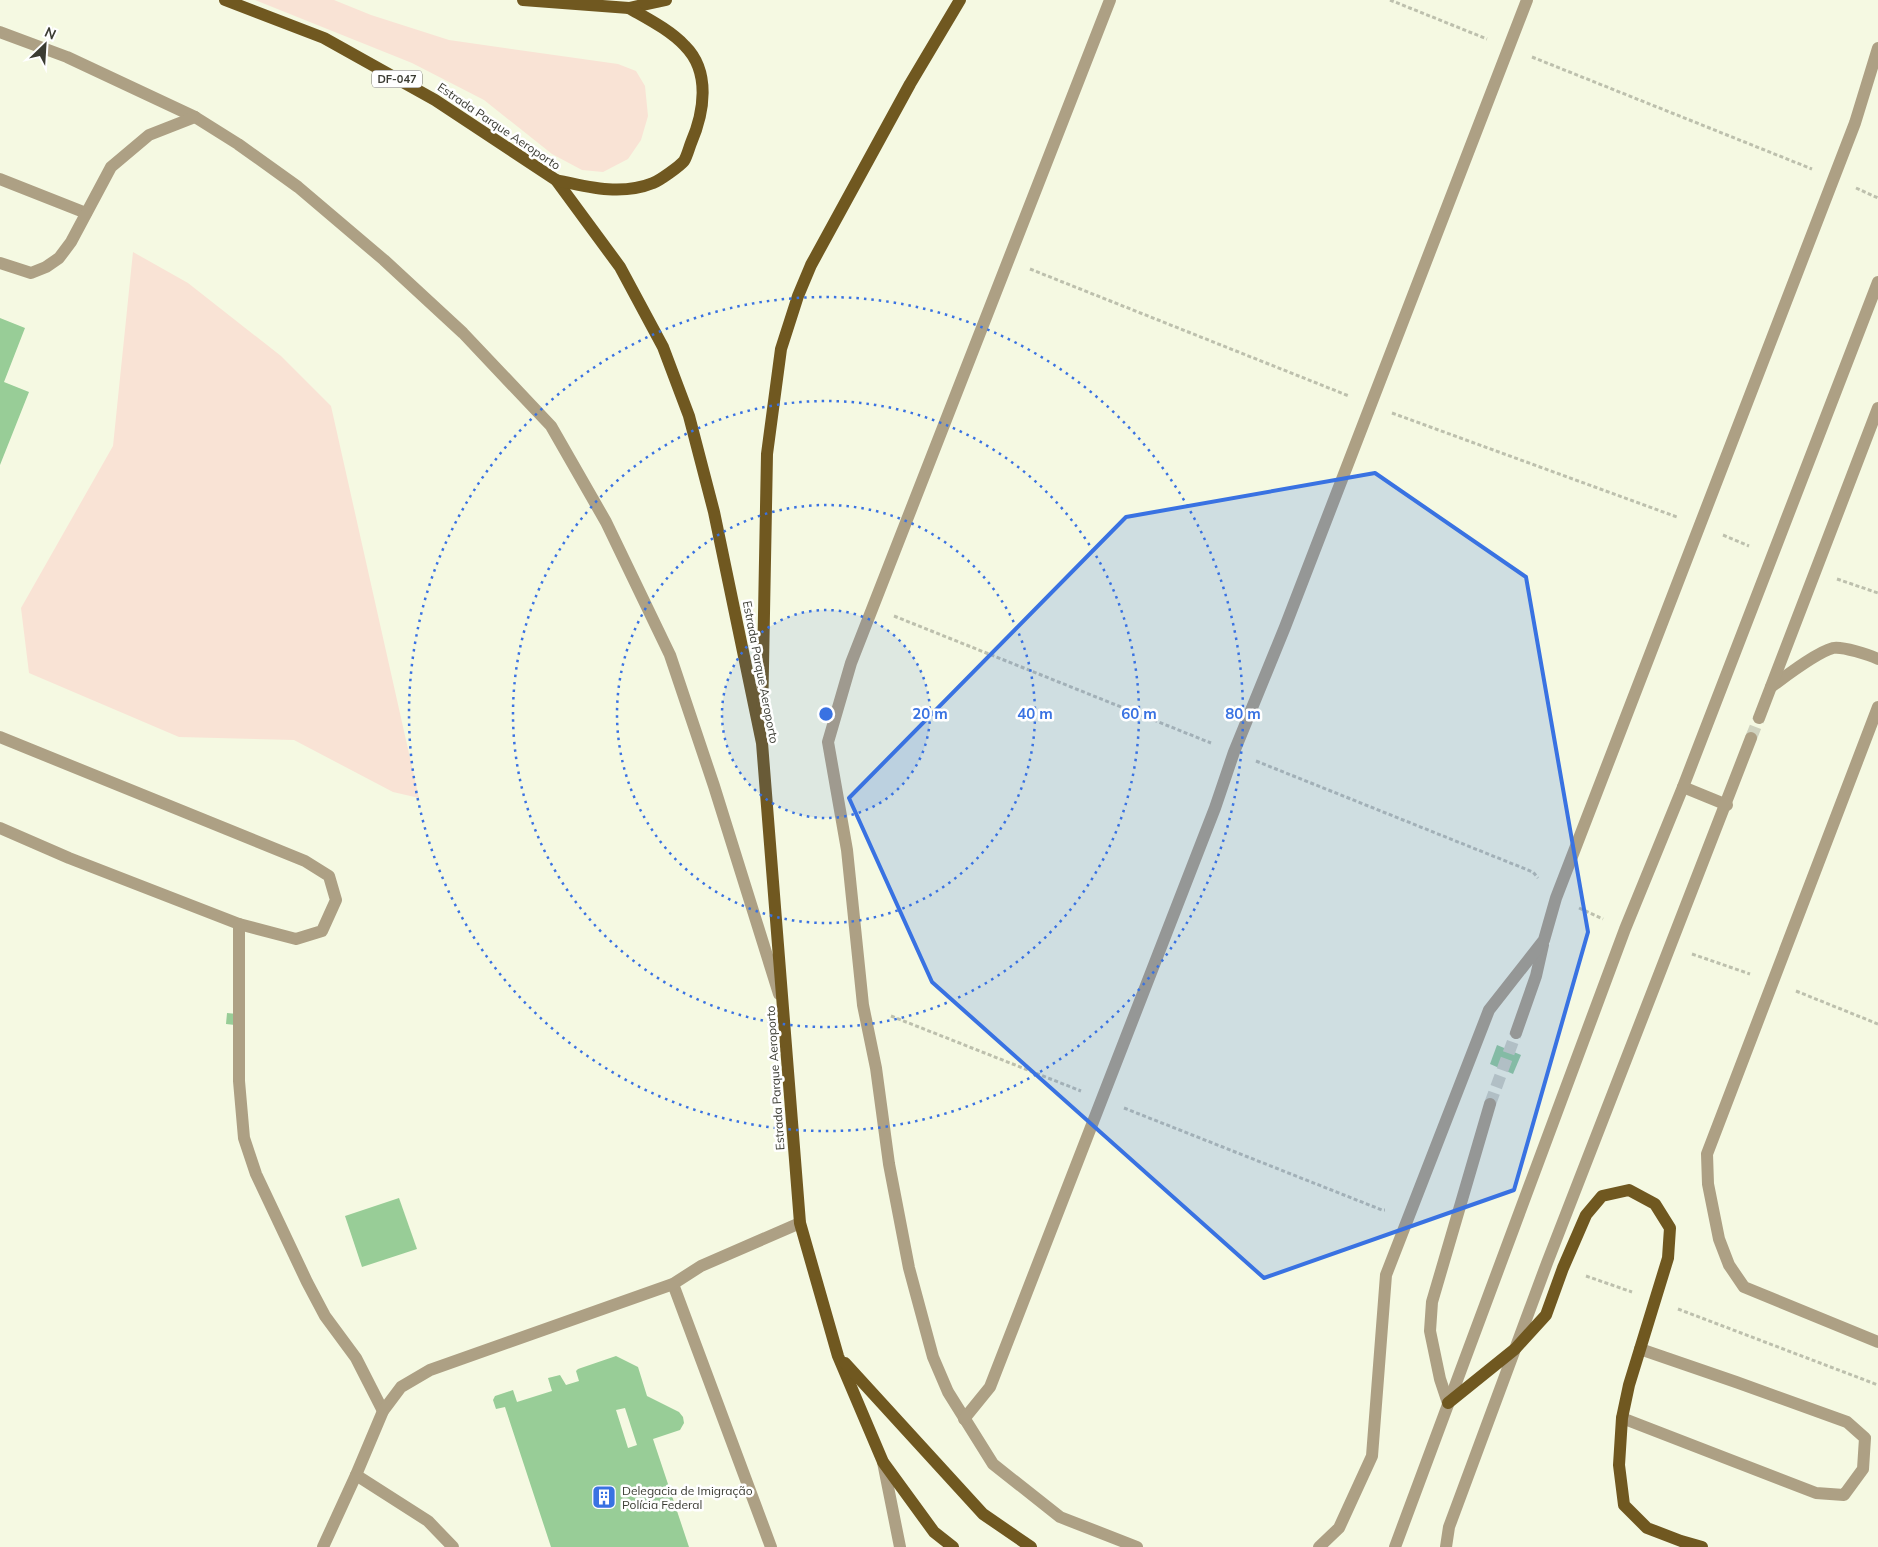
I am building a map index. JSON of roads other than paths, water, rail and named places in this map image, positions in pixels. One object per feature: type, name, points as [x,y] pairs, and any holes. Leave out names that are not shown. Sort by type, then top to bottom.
[{"type":"main road","name":"Estrada Parque Aeroporto","points":[[225,0],[324,38],[435,100],[556,180],[620,267],[663,347],[690,416],[714,512],[762,743],[800,1223],[838,1356],[882,1462],[934,1532],[953,1547]]},
{"type":"main road","points":[[523,0],[628,8],[666,0]]},
{"type":"main road","points":[[762,743],[767,454],[781,349],[810,265],[910,84],[960,0]]},
{"type":"main road","points":[[556,180],[593,188],[622,191],[654,183],[684,161],[699,123],[703,88],[699,66],[686,47],[667,31],[628,8]]},
{"type":"main road","points":[[1448,1403],[1515,1349],[1546,1315],[1563,1268],[1586,1215],[1602,1196],[1630,1190],[1655,1204],[1670,1228],[1668,1258],[1629,1385],[1622,1418],[1619,1465],[1624,1505],[1647,1528],[1702,1547]]},
{"type":"main road","points":[[838,1356],[983,1514],[1030,1547]]},
{"type":"street","points":[[1110,0],[851,663],[828,742],[847,850],[863,1005],[876,1068],[890,1174],[909,1268],[933,1357],[948,1392],[994,1464],[1060,1517],[1137,1547]]},
{"type":"street","points":[[964,1419],[990,1387],[1215,808],[1234,752],[1527,0]]},
{"type":"street","points":[[0,32],[67,57],[195,117],[238,144],[298,187],[384,260],[463,333],[550,426],[606,522],[670,655],[714,786],[783,1007]]},
{"type":"street","points":[[1516,1033],[1536,976],[1556,898],[1855,123],[1878,48]]},
{"type":"street","points":[[0,263],[31,273],[46,267],[59,258],[71,242],[111,167],[149,134],[195,117]]},
{"type":"street","points":[[0,179],[86,213]]},
{"type":"street","points":[[1395,1547],[1626,929],[1683,787],[1878,282]]},
{"type":"street","points":[[1759,718],[1878,408]]},
{"type":"street","points":[[1771,687],[1809,660],[1834,647],[1866,654],[1878,659]]},
{"type":"street","points":[[1878,707],[1707,1154],[1708,1184],[1719,1239],[1729,1265],[1744,1287],[1878,1342]]},
{"type":"street","points":[[0,737],[305,861],[329,876],[336,900],[322,931],[296,939],[239,924],[70,858],[0,828]]},
{"type":"street","points":[[1446,1547],[1449,1527],[1515,1349],[1751,738]]},
{"type":"street","points":[[1683,787],[1726,804]]},
{"type":"street","points":[[239,924],[239,1081],[244,1138],[256,1174],[307,1282],[326,1316],[356,1358],[383,1412]]},
{"type":"street","points":[[1319,1547],[1339,1528],[1372,1456],[1386,1275],[1489,1010],[1544,940]]},
{"type":"street","points":[[1448,1403],[1440,1379],[1430,1331],[1432,1302],[1490,1104]]},
{"type":"street","points":[[323,1547],[383,1412],[401,1387],[430,1370],[672,1284],[701,1266],[800,1223]]},
{"type":"street","points":[[672,1284],[771,1547]]},
{"type":"street","points":[[1622,1418],[1816,1492],[1844,1495],[1863,1469],[1865,1438],[1847,1422],[1640,1349]]},
{"type":"street","points":[[882,1462],[900,1547]]},
{"type":"street","points":[[356,1476],[428,1521],[453,1547]]},
{"type":"tunnel","points":[[1751,738],[1759,718]]},
{"type":"tunnel","points":[[1490,1104],[1516,1033]]},
{"type":"place","name":"Delegacia de Imigração Polícia Federal","points":[[604,1497]]}]
